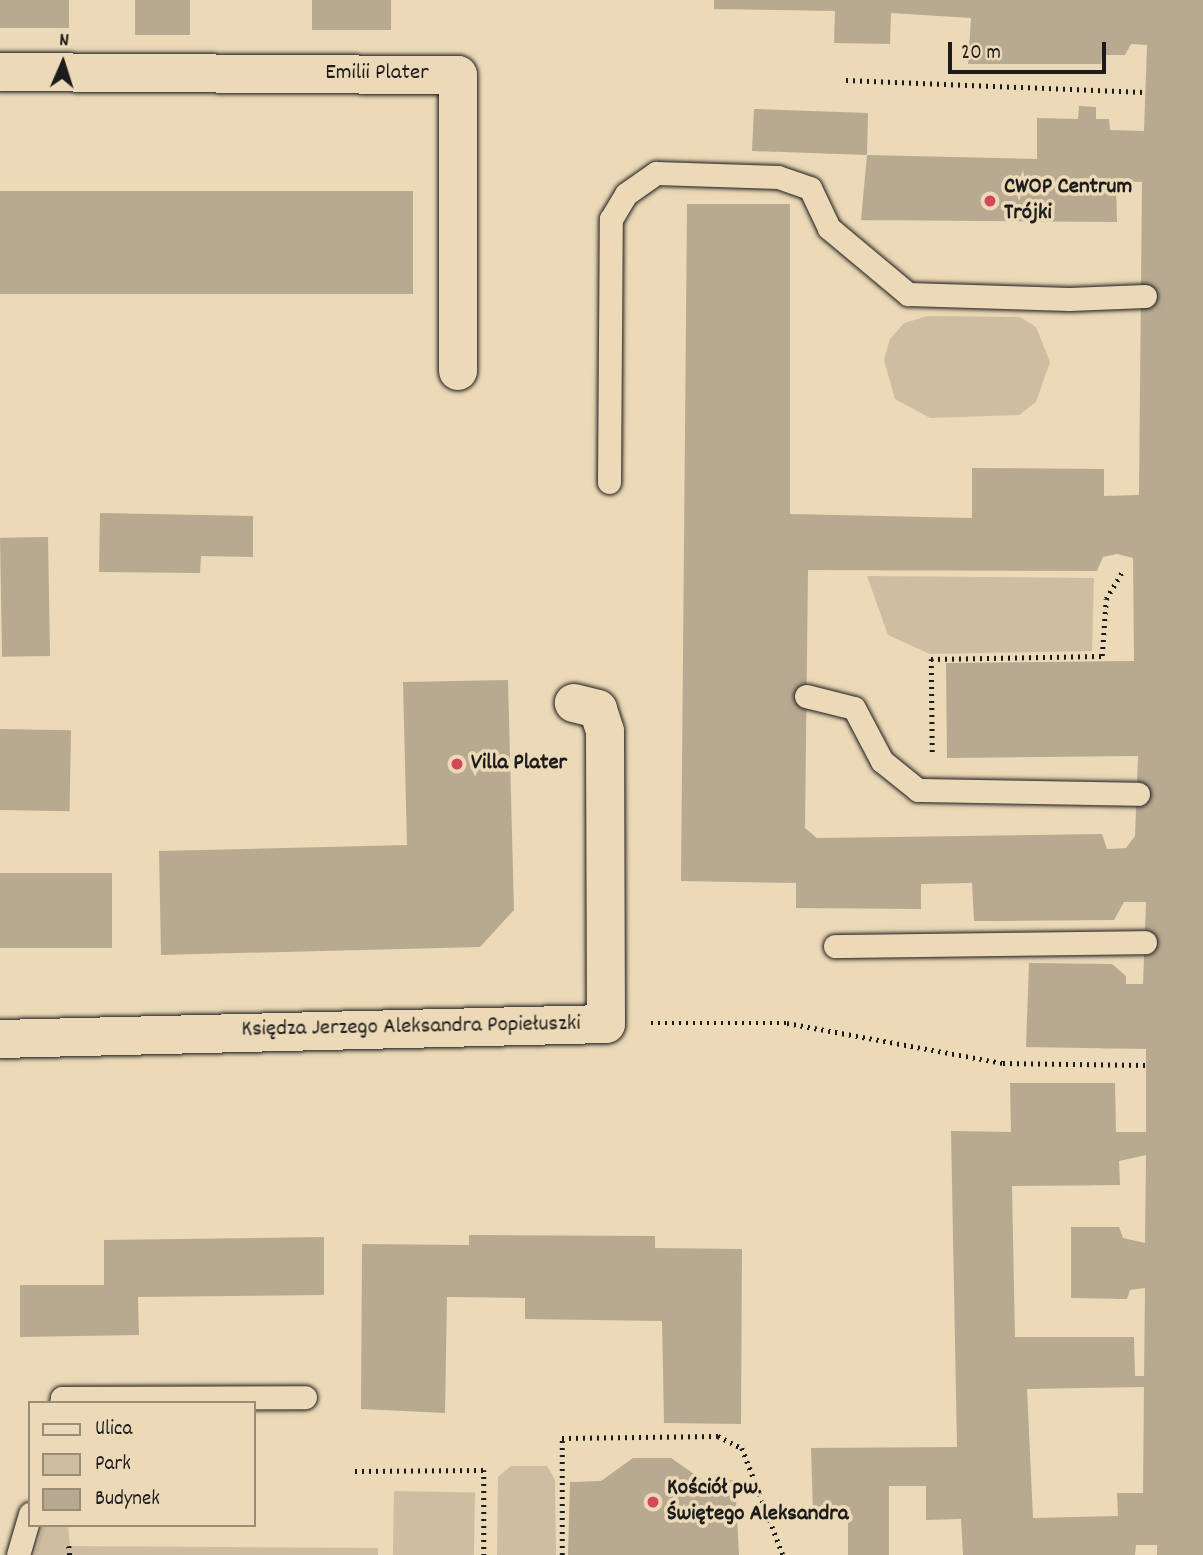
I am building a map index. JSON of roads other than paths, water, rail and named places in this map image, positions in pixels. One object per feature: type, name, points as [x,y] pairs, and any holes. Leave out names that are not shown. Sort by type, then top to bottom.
[{"type":"street","name":"Emilii Plater","points":[[0,72],[458,75],[458,371]]},
{"type":"street","name":"Księdza Jerzego Aleksandra Popiełuszki","points":[[0,1039],[606,1024],[605,731],[598,709],[574,703]]},
{"type":"lane","points":[[609,482],[611,219],[626,194],[656,173],[778,177],[810,188],[829,228],[908,295],[1145,296]]},
{"type":"lane","points":[[806,696],[854,708],[882,761],[918,790],[1138,794]]},
{"type":"lane","points":[[835,946],[1145,942]]},
{"type":"lane","points":[[61,1401],[62,1398],[305,1397]]},
{"type":"lane","points":[[18,1555],[28,1521]]},
{"type":"place","name":"CWOP Centrum Trójki","points":[[990,201]]},
{"type":"place","name":"Villa Plater","points":[[457,764]]},
{"type":"place","name":"Kościół pw. Świętego Aleksandra","points":[[653,1502]]}]
